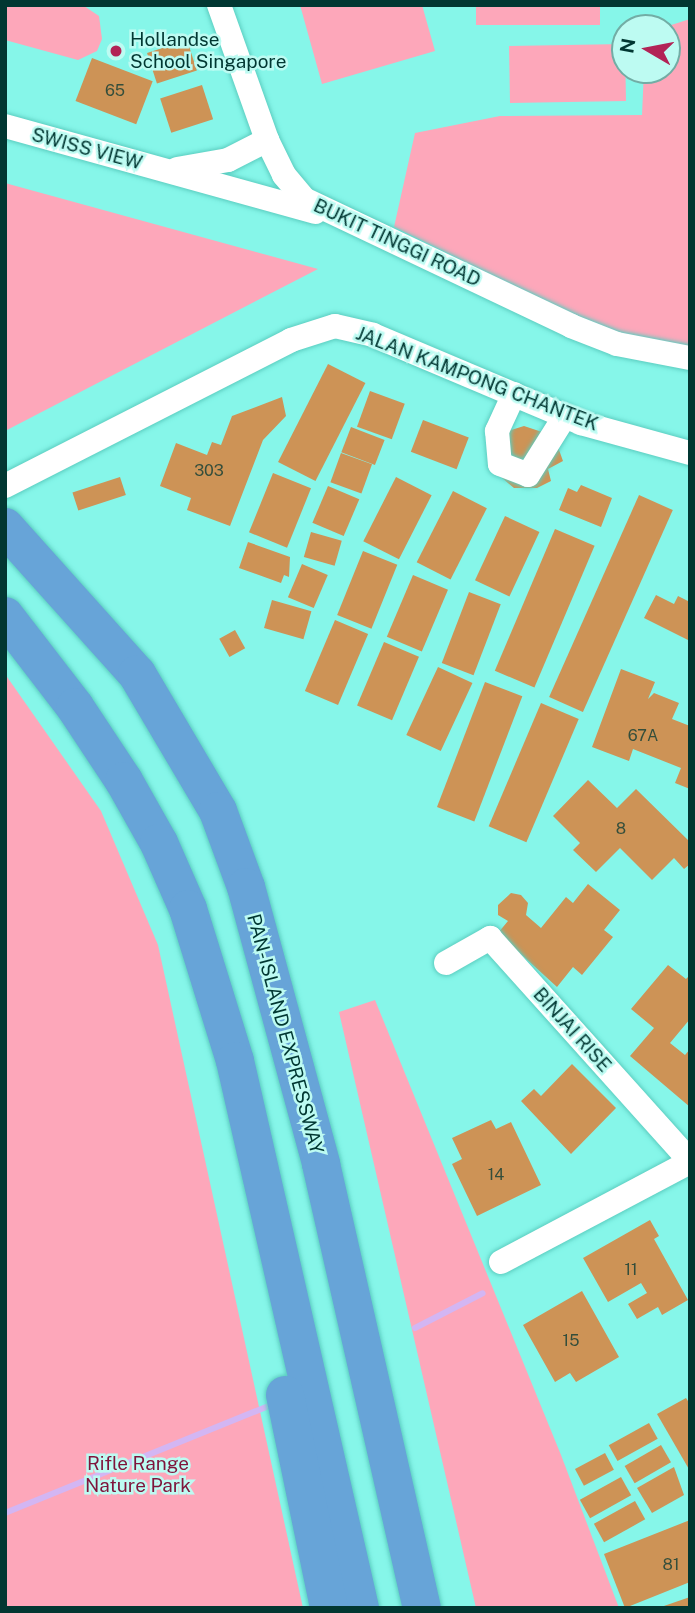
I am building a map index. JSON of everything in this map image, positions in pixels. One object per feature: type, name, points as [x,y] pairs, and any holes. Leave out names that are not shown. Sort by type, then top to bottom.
[{"type":"highway","name":"PAN-ISLAND EXPRESSWAY","points":[[11,532],[137,674],[218,811],[246,887],[321,1164],[422,1608]]},
{"type":"highway","points":[[5,616],[75,707],[159,843],[188,909],[235,1062],[261,1188],[359,1608]]},
{"type":"highway","points":[[321,1164],[396,1380],[449,1608]]},
{"type":"highway","points":[[261,1188],[287,1413],[329,1608]]},
{"type":"street","name":"BUKIT TINGGI ROAD","points":[[219,5],[267,140],[284,175],[304,200],[337,218],[572,326],[617,344],[690,358]]},
{"type":"street","name":"SWISS VIEW","points":[[5,126],[337,218]]},
{"type":"street","name":"SWISS VIEW","points":[[170,171],[228,160],[267,140]]},
{"type":"street","name":"JALAN KAMPONG CHANTEK","points":[[5,486],[291,340],[335,326],[373,335],[565,416],[690,453]]},
{"type":"street","points":[[513,394],[497,431],[500,464],[528,475],[565,416]]},
{"type":"street","name":"BINJAI RISE","points":[[446,963],[490,938],[690,1161],[501,1262]]},
{"type":"green space","points":[[5,5],[84,6],[99,16],[102,39],[97,51],[78,60],[5,40]]},
{"type":"green space","points":[[300,5],[422,5],[435,51],[322,84]]},
{"type":"green space","points":[[476,5],[600,5],[600,25],[476,25]]},
{"type":"green space","points":[[690,19],[690,348],[602,329],[394,227],[415,133],[500,116],[642,115],[643,84],[681,84],[681,22]]},
{"type":"green space","points":[[611,44],[611,84],[626,84],[626,101],[510,103],[509,46]]},
{"type":"green space","points":[[5,183],[318,269],[5,431]]},
{"type":"green space","name":"Rifle Range Nature Park","points":[[5,674],[101,811],[158,945],[303,1608],[5,1608]]},
{"type":"green space","points":[[375,1000],[561,1455],[619,1608],[476,1608],[339,1012]]},
{"type":"building","points":[[187,40],[197,70],[157,83],[147,53]]},
{"type":"building","points":[[92,58],[153,81],[136,124],[76,101]]},
{"type":"building","points":[[202,85],[213,119],[171,133],[160,99]]},
{"type":"building","points":[[328,364],[365,383],[315,481],[278,462]]},
{"type":"building","points":[[370,391],[405,404],[392,439],[357,427]]},
{"type":"building","points":[[282,397],[286,416],[263,440],[230,526],[187,510],[191,498],[160,486],[176,443],[207,455],[212,442],[221,445],[232,416]]},
{"type":"building","points":[[423,420],[469,438],[457,469],[411,452]]},
{"type":"building","points":[[524,426],[554,436],[563,461],[548,469],[551,481],[537,488],[514,488],[495,472],[502,433]]},
{"type":"building","points":[[351,427],[385,440],[375,465],[341,452]]},
{"type":"building","points":[[341,453],[372,464],[361,493],[330,482]]},
{"type":"building","points":[[273,473],[311,488],[287,548],[249,532]]},
{"type":"building","points":[[120,477],[126,495],[78,511],[72,492]]},
{"type":"building","points":[[396,477],[432,495],[399,559],[363,541]]},
{"type":"building","points":[[581,485],[612,498],[601,527],[559,510],[568,488],[577,492]]},
{"type":"building","points":[[328,486],[359,499],[344,536],[312,523]]},
{"type":"building","points":[[453,491],[487,508],[451,580],[417,562]]},
{"type":"building","points":[[639,495],[673,510],[583,712],[549,697]]},
{"type":"building","points":[[505,516],[539,532],[509,596],[475,580]]},
{"type":"building","points":[[555,529],[595,546],[534,688],[495,671]]},
{"type":"building","points":[[311,532],[342,541],[335,566],[304,557]]},
{"type":"building","points":[[248,542],[290,557],[289,577],[284,575],[281,583],[239,568]]},
{"type":"building","points":[[363,551],[397,565],[371,629],[337,615]]},
{"type":"building","points":[[302,564],[328,575],[314,608],[288,597]]},
{"type":"building","points":[[413,575],[448,590],[422,652],[387,637]]},
{"type":"building","points":[[469,592],[501,604],[474,675],[442,663]]},
{"type":"building","points":[[656,595],[674,604],[678,596],[690,602],[690,641],[644,618]]},
{"type":"building","points":[[272,600],[311,611],[303,639],[264,628]]},
{"type":"building","points":[[335,620],[368,634],[338,705],[305,691]]},
{"type":"building","points":[[235,630],[245,648],[229,657],[219,639]]},
{"type":"building","points":[[384,642],[419,657],[392,720],[357,706]]},
{"type":"building","points":[[438,667],[472,683],[441,751],[406,735]]},
{"type":"building","points":[[621,669],[655,682],[648,699],[654,693],[679,703],[672,719],[690,726],[690,789],[675,783],[681,768],[633,749],[629,761],[592,747]]},
{"type":"building","points":[[485,682],[522,696],[474,821],[437,807]]},
{"type":"building","points":[[541,703],[579,719],[526,842],[489,826]]},
{"type":"building","points":[[588,780],[617,808],[636,789],[690,842],[690,864],[684,869],[674,858],[652,880],[620,848],[596,872],[573,850],[580,843],[553,816]]},
{"type":"building","points":[[588,884],[620,910],[604,930],[613,937],[582,975],[573,967],[557,987],[498,933],[508,921],[498,915],[498,905],[511,893],[521,895],[528,903],[526,915],[541,928],[566,897],[573,903]]},
{"type":"building","points":[[668,965],[686,979],[690,975],[690,1019],[670,1043],[685,1055],[690,1049],[690,1107],[630,1056],[654,1028],[631,1009]]},
{"type":"building","points":[[572,1064],[616,1108],[571,1154],[521,1101],[534,1089],[541,1096]]},
{"type":"building","points":[[491,1120],[496,1129],[511,1122],[541,1185],[477,1216],[452,1164],[462,1159],[452,1138]]},
{"type":"building","points":[[650,1220],[659,1236],[654,1239],[688,1300],[662,1315],[658,1307],[637,1319],[628,1304],[647,1293],[641,1283],[608,1302],[583,1258]]},
{"type":"building","points":[[582,1291],[619,1357],[576,1382],[570,1373],[555,1382],[523,1325]]},
{"type":"building","points":[[686,1398],[690,1404],[690,1471],[657,1414]]},
{"type":"building","points":[[649,1423],[658,1439],[617,1461],[609,1445]]},
{"type":"building","points":[[661,1445],[671,1462],[635,1483],[625,1466]]},
{"type":"building","points":[[605,1453],[614,1470],[584,1486],[575,1469]]},
{"type":"building","points":[[674,1467],[684,1495],[652,1513],[637,1488]]},
{"type":"building","points":[[621,1477],[631,1495],[590,1518],[580,1500]]},
{"type":"building","points":[[635,1501],[645,1519],[604,1542],[594,1524]]},
{"type":"building","points":[[690,1520],[690,1582],[625,1608],[604,1554]]},
{"type":"building","points":[[690,1597],[690,1608],[661,1608],[661,1607]]},
{"type":"waterway","points":[[415,1328],[483,1293]]},
{"type":"waterway","points":[[5,1513],[271,1405]]},
{"type":"place","name":"Hollandse School Singapore","points":[[116,51]]}]
